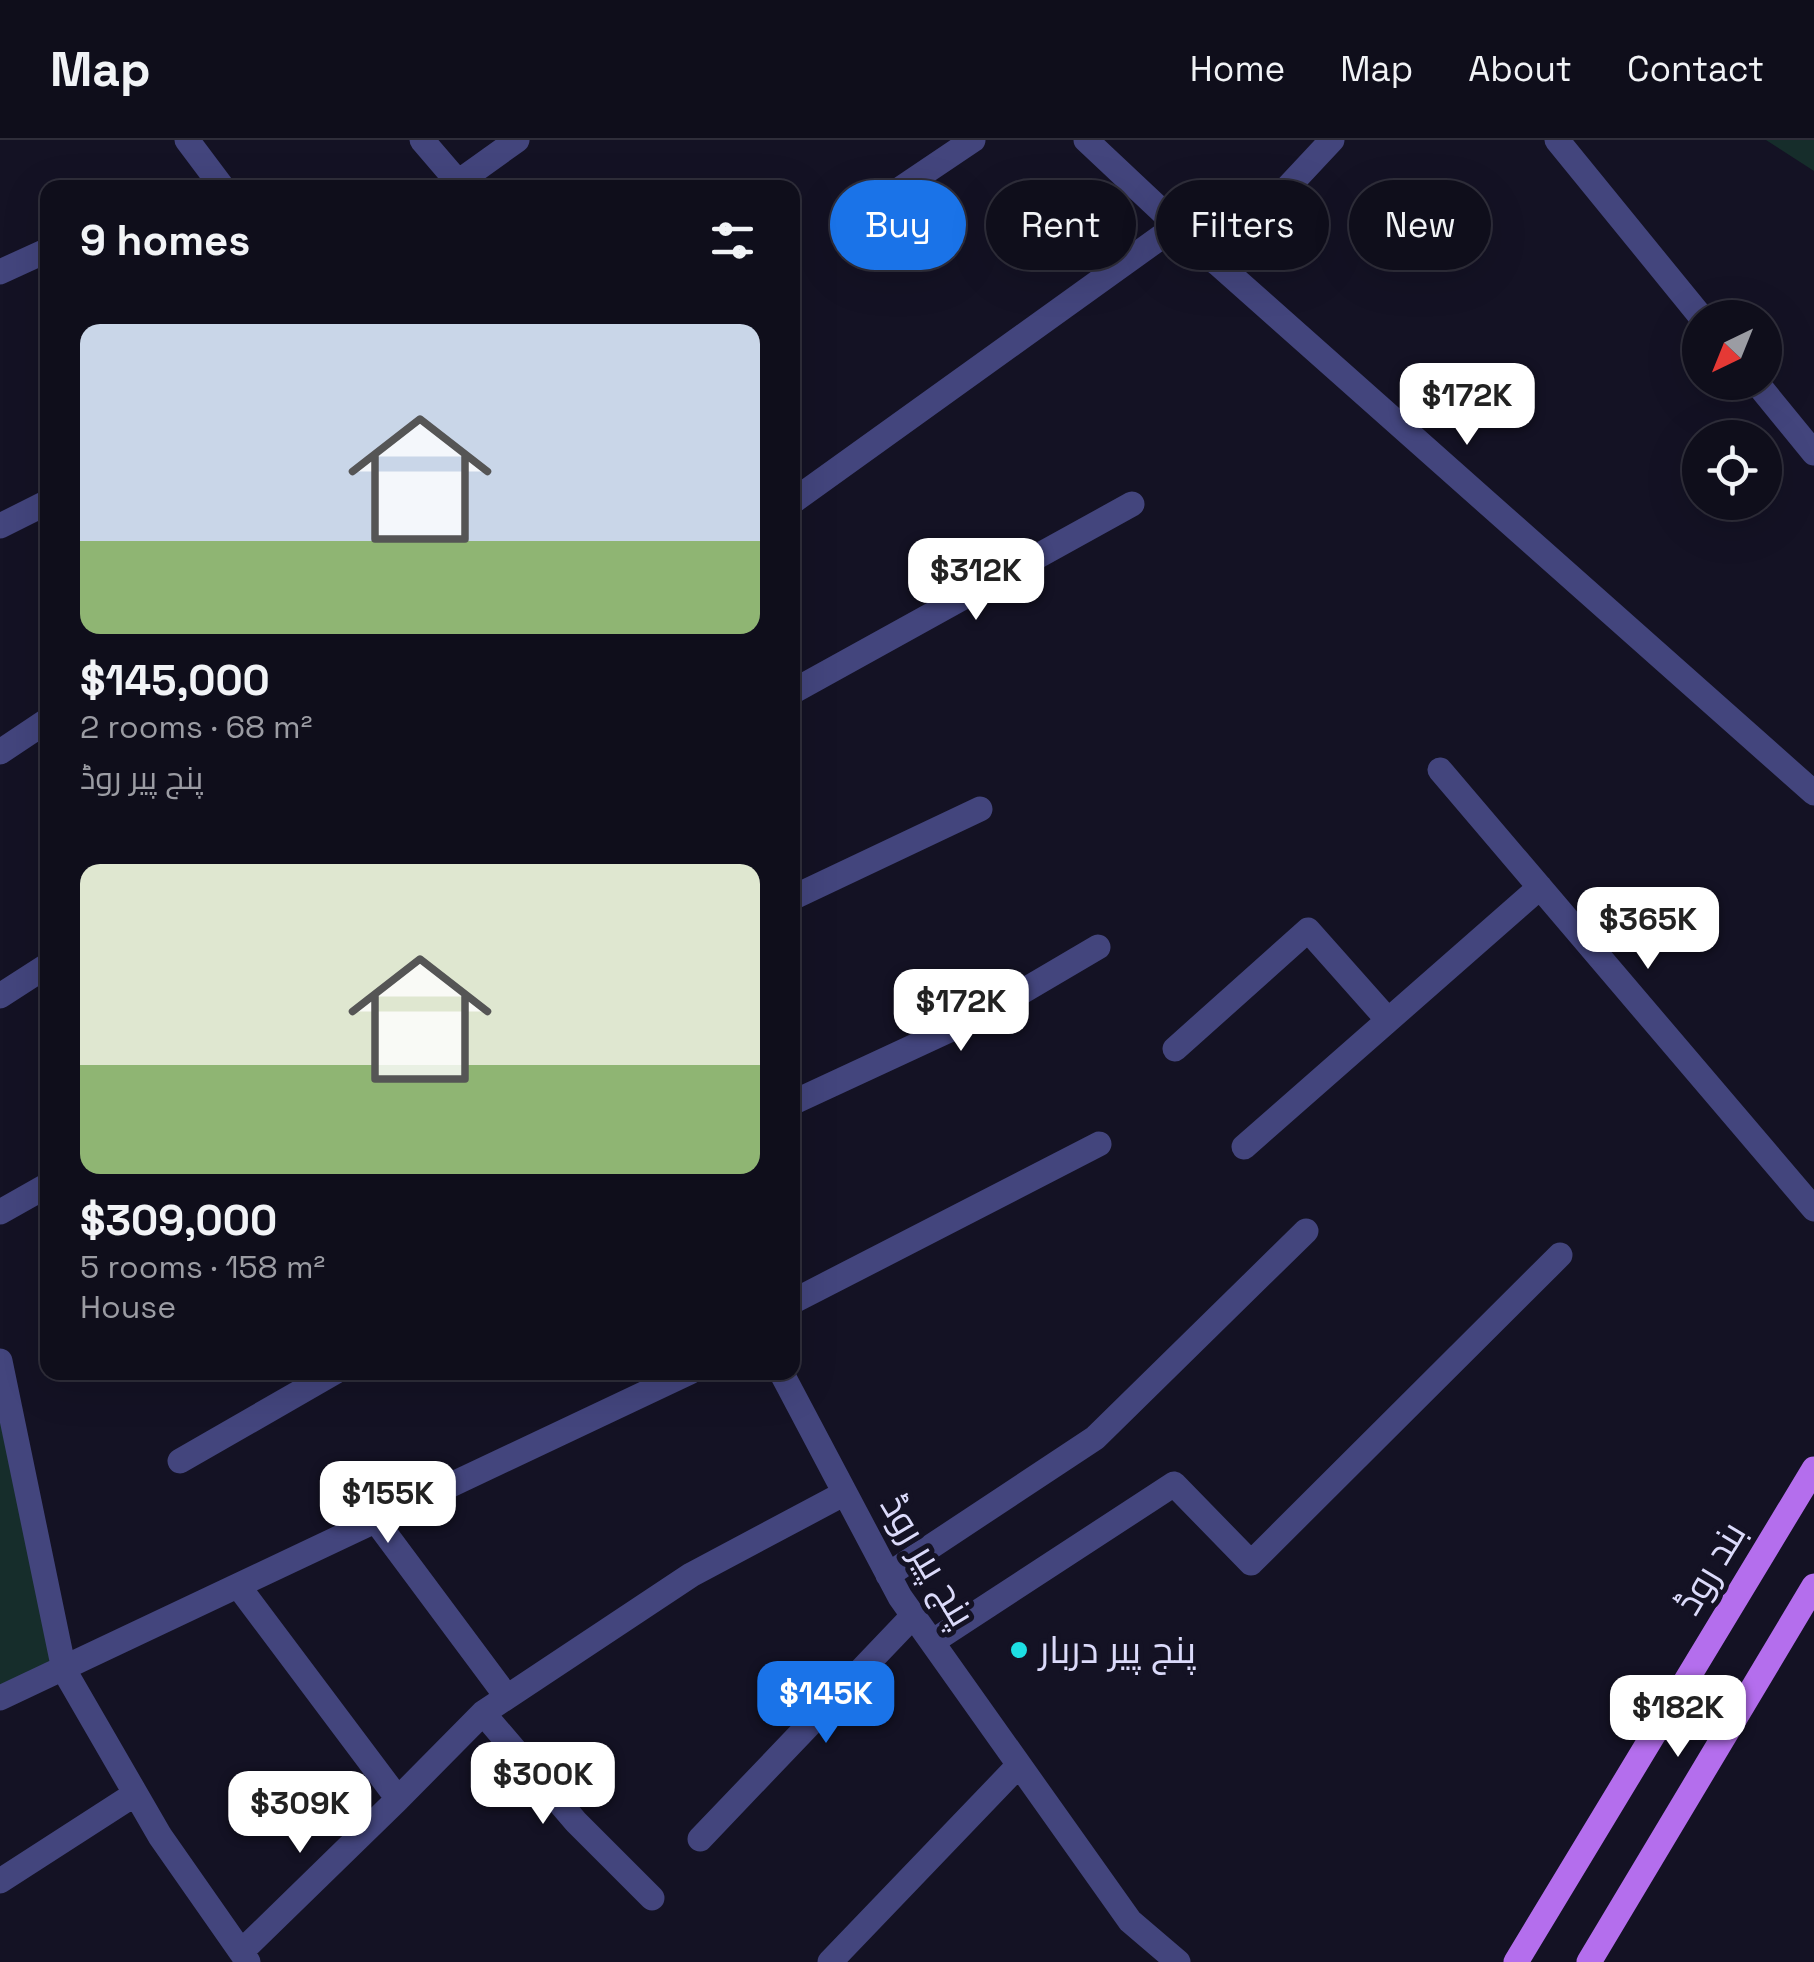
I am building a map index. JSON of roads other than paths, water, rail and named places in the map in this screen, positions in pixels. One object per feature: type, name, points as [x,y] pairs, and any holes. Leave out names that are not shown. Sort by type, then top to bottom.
[{"type":"main road","name":"بند روڈ","points":[[1516,1962],[1814,1469]]},
{"type":"main road","points":[[1589,1962],[1814,1586]]},
{"type":"street","points":[[186,140],[216,180]]},
{"type":"street","points":[[422,140],[450,180]]},
{"type":"street","points":[[461,180],[516,140]]},
{"type":"street","points":[[914,180],[973,140]]},
{"type":"street","points":[[1086,140],[1113,149],[1156,199]]},
{"type":"street","points":[[1295,180],[1332,140]]},
{"type":"street","points":[[1556,140],[1687,300]]},
{"type":"street","points":[[800,496],[1156,240]]},
{"type":"street","points":[[0,272],[40,254]]},
{"type":"street","points":[[1225,270],[1814,793]]},
{"type":"street","points":[[1771,400],[1814,453]]},
{"type":"street","points":[[800,688],[1132,504]]},
{"type":"street","points":[[0,526],[40,506]]},
{"type":"street","points":[[0,752],[40,725]]},
{"type":"street","points":[[1440,770],[1814,1209]]},
{"type":"street","points":[[800,894],[980,809]]},
{"type":"street","points":[[1244,1147],[1540,886]]},
{"type":"street","points":[[1175,1049],[1308,930],[1388,1020]]},
{"type":"street","points":[[800,1099],[984,1014],[1098,947]]},
{"type":"street","points":[[0,996],[40,970]]},
{"type":"street","points":[[800,1298],[1099,1144]]},
{"type":"street","points":[[0,1212],[40,1190]]},
{"type":"street","points":[[888,1574],[1095,1438],[1306,1232]]},
{"type":"street","points":[[932,1642],[1174,1484],[1251,1564],[1560,1254]]},
{"type":"street","points":[[0,1361],[64,1670],[135,1794],[245,1957],[483,1713],[691,1575],[845,1493]]},
{"type":"street","points":[[180,1462],[321,1380]]},
{"type":"street","points":[[0,1698],[673,1380]]},
{"type":"street","name":"پنج پیر روڈ","points":[[785,1380],[913,1616],[1130,1921],[1178,1962]]},
{"type":"street","points":[[376,1521],[507,1697]]},
{"type":"street","points":[[239,1587],[398,1799]]},
{"type":"street","points":[[700,1838],[913,1616]]},
{"type":"street","points":[[483,1713],[576,1822],[652,1898]]},
{"type":"street","points":[[830,1962],[1019,1765]]},
{"type":"street","points":[[0,1881],[135,1794]]},
{"type":"place","name":"پنج پیر دربار","points":[[1019,1650]]}]
